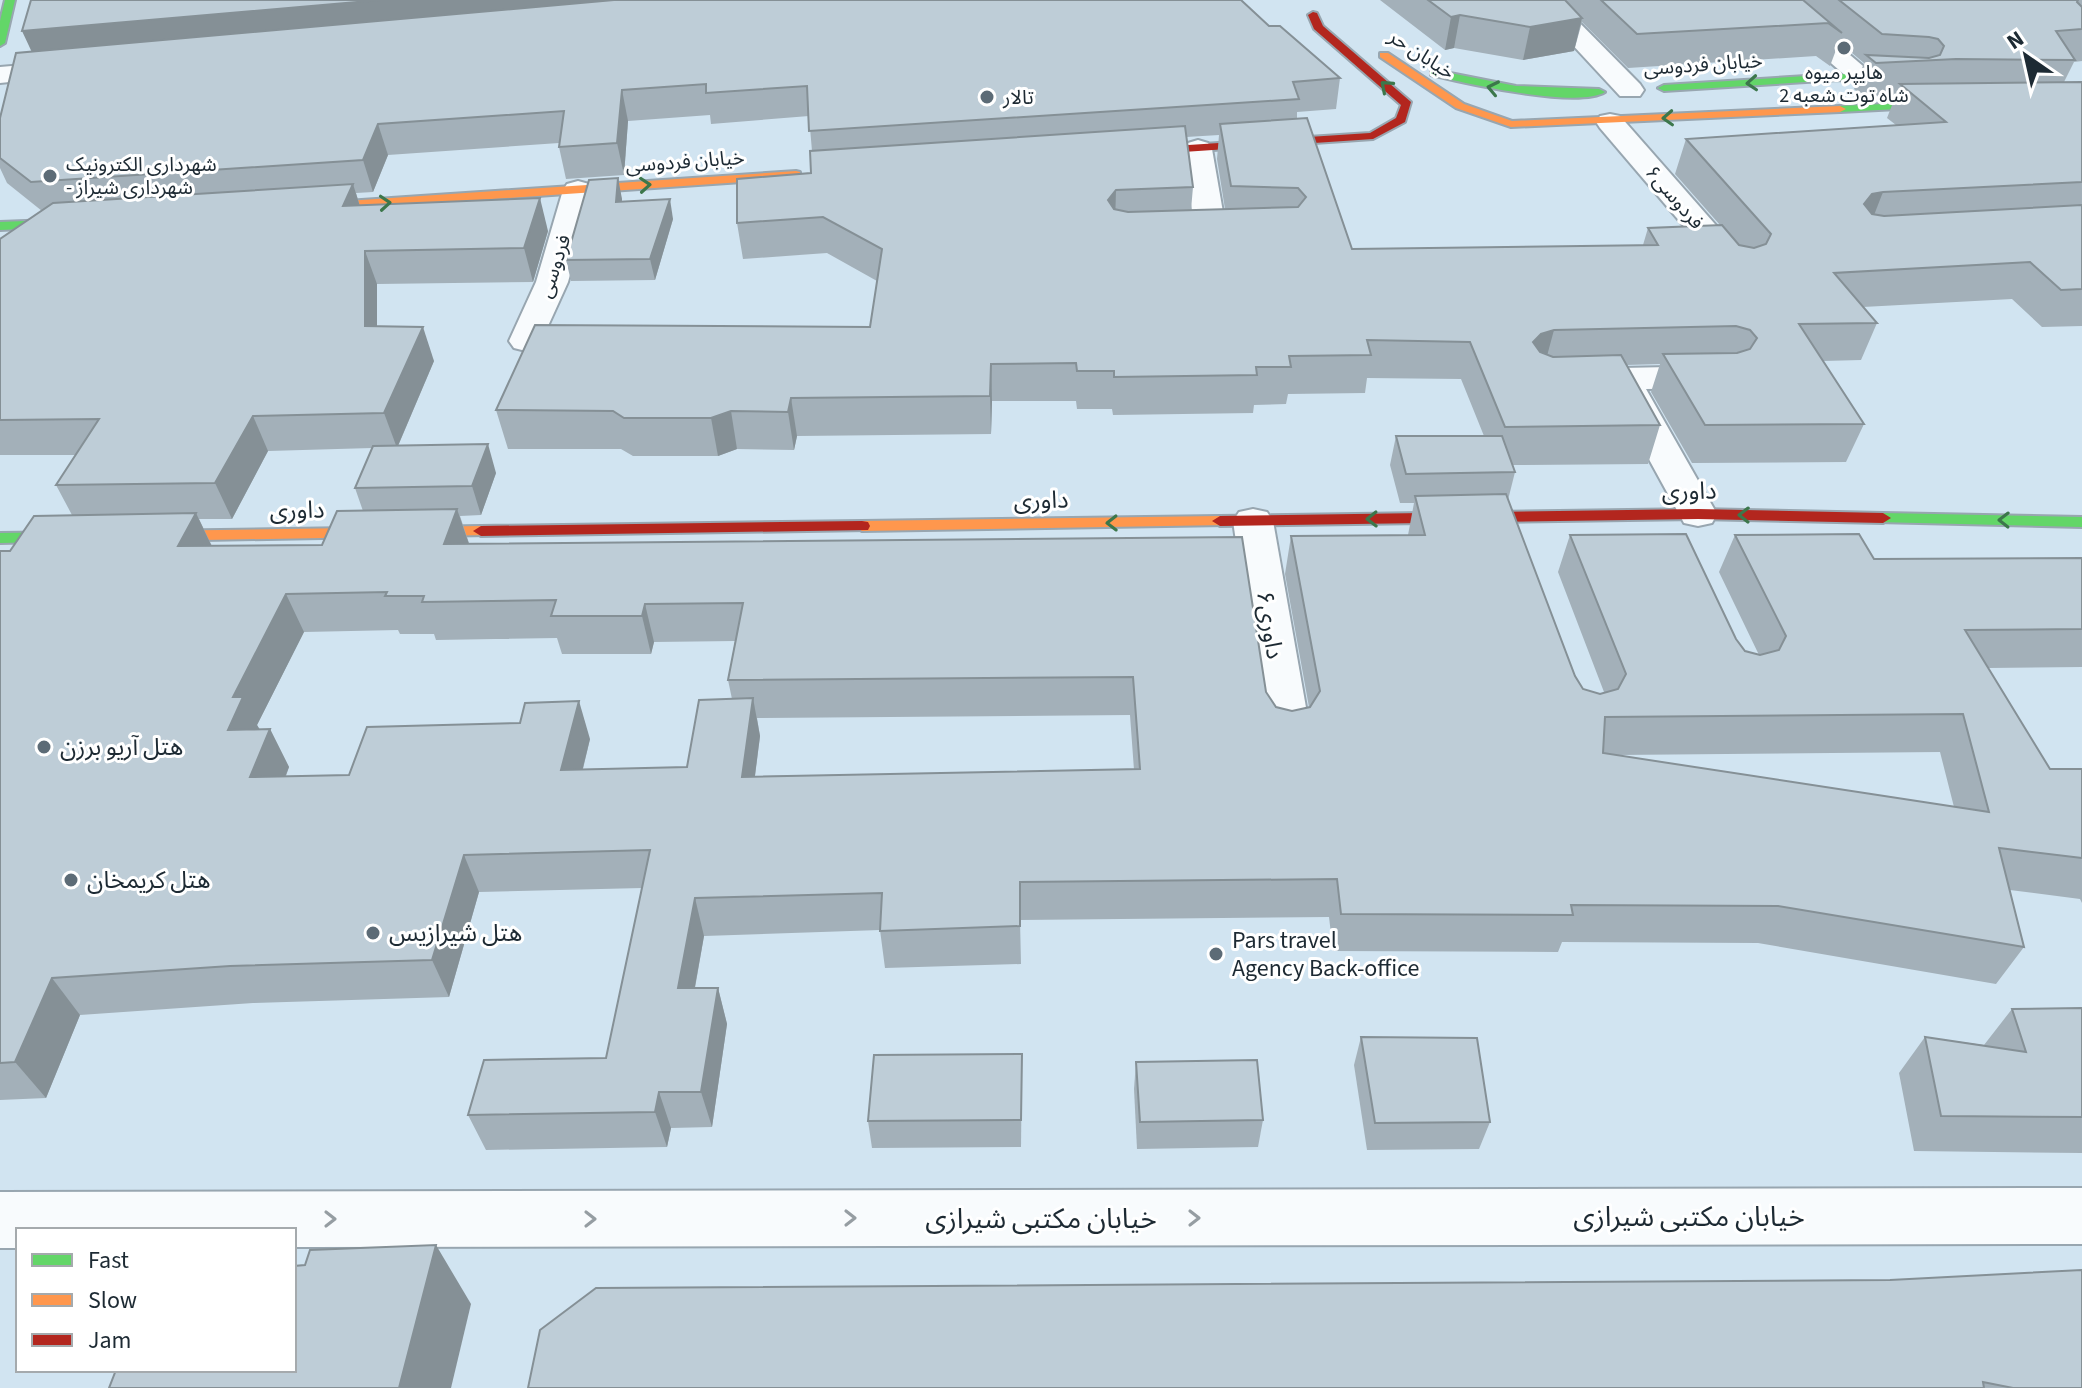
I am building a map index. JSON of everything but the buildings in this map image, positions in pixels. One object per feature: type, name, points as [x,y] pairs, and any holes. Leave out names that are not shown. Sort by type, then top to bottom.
[{"type":"street","points":[[0,43],[10,0]]},
{"type":"street","points":[[1543,0],[1630,90]]},
{"type":"street","points":[[1770,0],[1863,77]]},
{"type":"street","name":"خیابان حر","points":[[1198,149],[1373,136],[1401,120],[1407,104],[1318,27],[1308,11],[1352,32],[1486,120],[1511,124],[1610,122]]},
{"type":"street","name":"خیابان فردوسی","points":[[1352,32],[1432,72],[1500,90],[1552,94],[1863,77],[1929,81]]},
{"type":"street","points":[[0,75],[87,68]]},
{"type":"street","points":[[1610,122],[1970,103]]},
{"type":"street","name":"فردوسی۶","points":[[1610,122],[1740,272]]},
{"type":"street","points":[[1105,155],[1198,149],[1211,235]]},
{"type":"street","name":"خیابان فردوسی","points":[[280,210],[809,174]]},
{"type":"street","name":"فردوسی","points":[[526,341],[552,282],[578,190]]},
{"type":"street","points":[[0,226],[93,222]]},
{"type":"street","points":[[1544,381],[1723,377]]},
{"type":"street","points":[[1623,380],[1683,525]]},
{"type":"street","points":[[1514,518],[1530,560]]},
{"type":"street","name":"داوری","points":[[127,537],[1514,518],[1683,525],[2082,522]]},
{"type":"street","name":"داوری۶","points":[[1253,521],[1287,730]]},
{"type":"street","points":[[0,538],[95,537]]},
{"type":"street","name":"خیابان مکتبی شیرازی","points":[[0,1220],[2082,1216]]},
{"type":"traffic: fast","points":[[0,43],[10,0]]},
{"type":"traffic: fast","points":[[1435,73],[1516,90],[1599,92]]},
{"type":"traffic: fast","points":[[1664,88],[1838,77],[1915,81]]},
{"type":"traffic: fast","points":[[1840,109],[1951,104]]},
{"type":"traffic: fast","points":[[0,226],[77,223]]},
{"type":"traffic: fast","points":[[1883,518],[2082,522]]},
{"type":"traffic: fast","points":[[0,538],[80,537]]},
{"type":"traffic: slow","points":[[1384,55],[1460,106],[1511,124],[1840,109]]},
{"type":"traffic: slow","points":[[302,208],[796,175]]},
{"type":"traffic: slow","points":[[862,526],[1220,521]]},
{"type":"traffic: slow","points":[[149,536],[481,531]]},
{"type":"traffic: jam","points":[[1128,153],[1373,136],[1401,120],[1407,104],[1318,27],[1313,15]]},
{"type":"traffic: jam","points":[[1220,521],[1698,514],[1883,518]]},
{"type":"traffic: jam","points":[[481,531],[862,526]]},
{"type":"place","name":"هایپر میوه شاه توت شعبه 2","points":[[1844,48]]},
{"type":"place","name":"تالار","points":[[987,97]]},
{"type":"place","name":"شهرداری الکترونیک - شهرداری شیراز","points":[[50,176]]},
{"type":"place","name":"هتل آریو برزن","points":[[44,747]]},
{"type":"place","name":"هتل کریمخان","points":[[71,880]]},
{"type":"place","name":"هتل شیرازیس","points":[[373,933]]},
{"type":"place","name":"Pars travel Agency Back-office","points":[[1216,954]]}]
